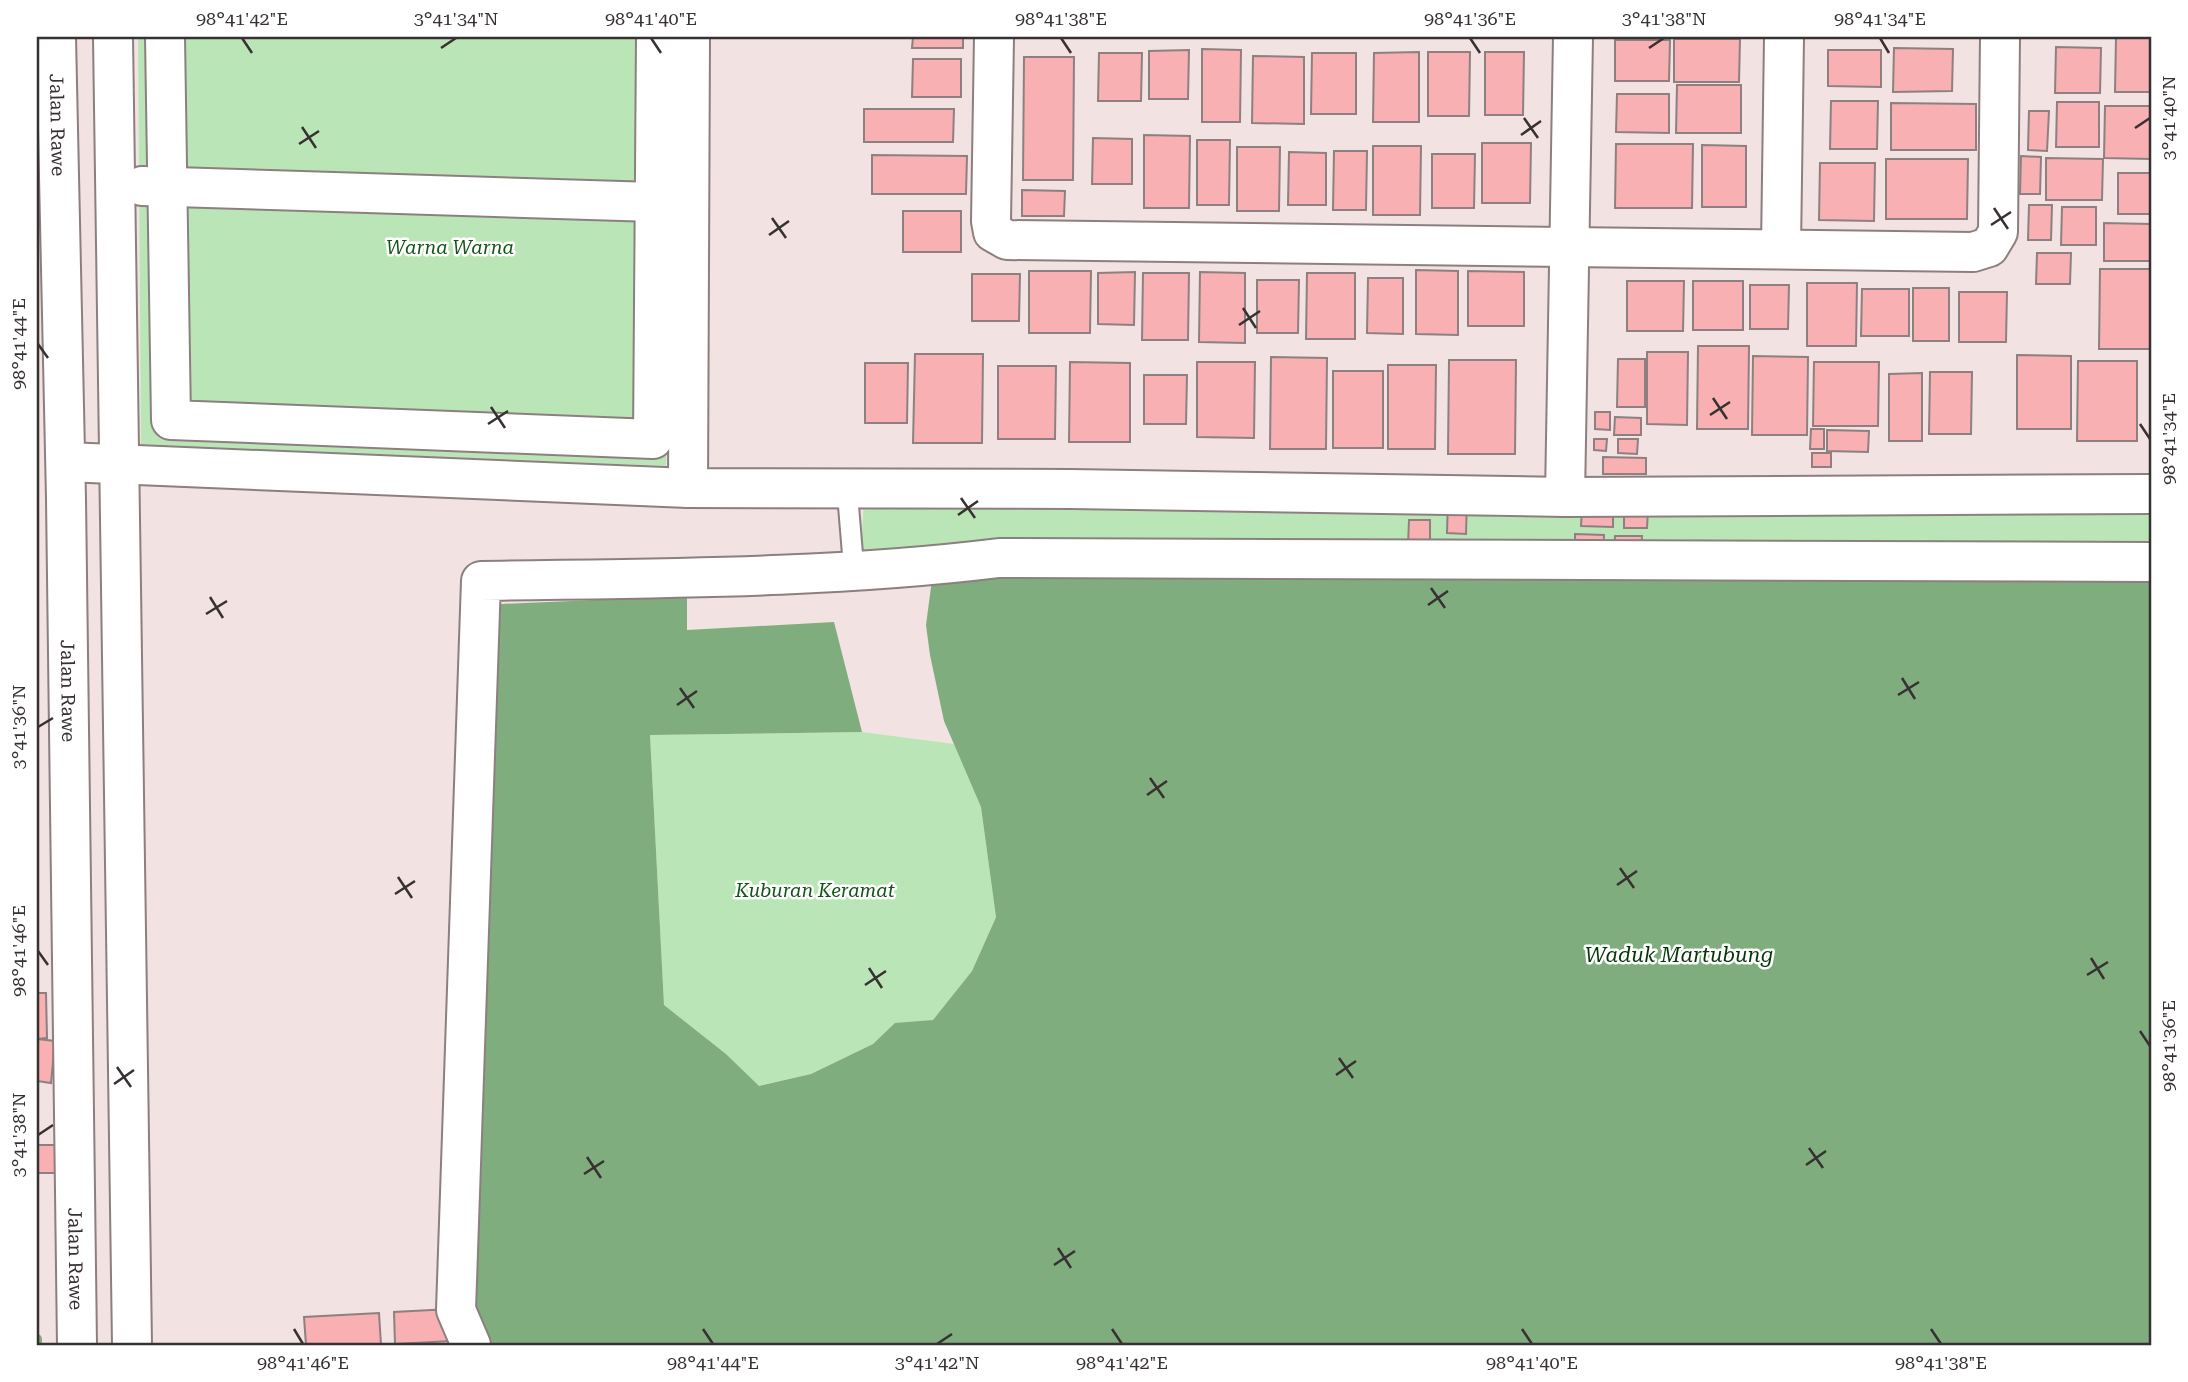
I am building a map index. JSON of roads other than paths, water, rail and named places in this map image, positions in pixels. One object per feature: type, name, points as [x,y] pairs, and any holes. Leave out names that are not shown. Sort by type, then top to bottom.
[{"type":"street","name":"Jalan Rawe","points":[[56,37],[54,492],[68,640],[77,1345]]},
{"type":"street","points":[[113,37],[132,1345]]},
{"type":"street","points":[[165,37],[171,420],[653,439],[672,201],[690,37]]},
{"type":"street","points":[[656,37],[672,201],[688,488]]},
{"type":"street","points":[[993,37],[990,221],[993,232],[1007,240],[1973,252],[1989,247],[1998,232],[2000,37]]},
{"type":"street","points":[[1565,497],[1573,37]]},
{"type":"street","points":[[1782,248],[1784,37]]},
{"type":"street","points":[[115,185],[672,201]]},
{"type":"street","points":[[54,492],[120,465],[688,488],[1071,489],[1565,497],[2151,494]]},
{"type":"street","points":[[471,1345],[456,1310],[481,580],[854,572],[999,558],[2151,562]]},
{"type":"street","points":[[68,640],[122,638]]},
{"type":"lane","points":[[847,488],[854,572]]},
{"type":"water","name":"Waduk Martubung","points":[[2151,571],[2151,1345],[489,1345],[470,1309],[492,733],[501,604],[687,596],[687,630],[834,622],[862,732],[650,735],[664,1005],[726,1054],[759,1086],[811,1074],[873,1044],[895,1023],[933,1020],[972,971],[996,917],[981,807],[944,721],[930,655],[926,625],[933,572]]},
{"type":"waterway","points":[[37,1339],[37,1345]]},
{"type":"park label","name":"Warna Warna","points":[[450,247]]},
{"type":"park label","name":"Kuburan Keramat","points":[[815,890]]}]
